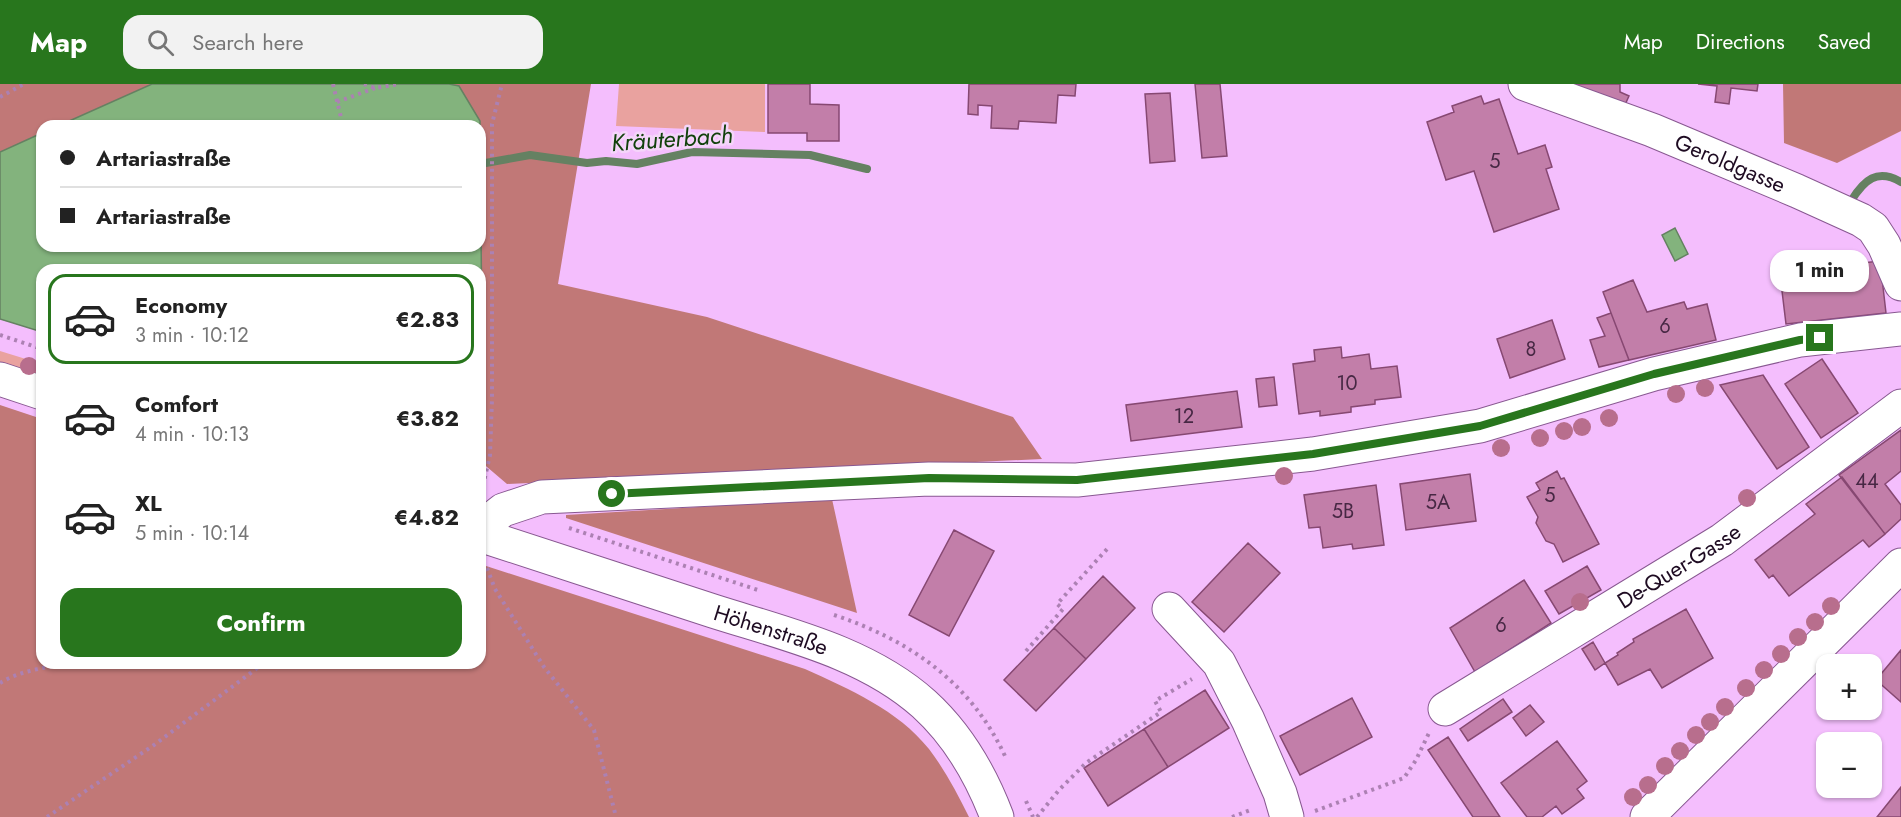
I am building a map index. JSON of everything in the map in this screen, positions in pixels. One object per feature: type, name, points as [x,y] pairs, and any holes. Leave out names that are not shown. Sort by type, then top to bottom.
[{"type":"street","name":"Geroldgasse","points":[[1525,84],[1652,130],[1861,220],[1873,228],[1884,245],[1901,284]]},
{"type":"street","points":[[486,523],[503,510],[542,497],[929,478],[1077,480],[1313,454],[1480,426],[1654,374],[1800,340],[1901,329]]},
{"type":"street","points":[[0,379],[36,391]]},
{"type":"street","name":"De-Quer-Gasse","points":[[1445,709],[1722,540],[1901,406]]},
{"type":"street","name":"Höhenstraße","points":[[486,550],[798,638],[875,670],[923,704],[942,723],[977,772],[997,817]]},
{"type":"street","points":[[1647,817],[1901,565]]},
{"type":"street","points":[[1169,609],[1219,663],[1248,720],[1280,793],[1287,817]]},
{"type":"path","points":[[0,97],[24,84]]},
{"type":"path","points":[[333,84],[342,120]]},
{"type":"path","points":[[364,84],[375,88]]},
{"type":"path","points":[[338,105],[375,88],[400,84]]},
{"type":"path","points":[[486,471],[490,455],[492,124],[502,84]]},
{"type":"path","points":[[0,335],[36,347]]},
{"type":"path","points":[[1026,651],[1063,609],[1057,604],[1108,548]]},
{"type":"path","points":[[486,562],[495,590],[544,667],[594,730],[616,817]]},
{"type":"path","points":[[1037,817],[1059,790],[1086,763],[1161,712],[1155,701],[1219,663]]},
{"type":"path","points":[[0,683],[9,678],[42,669]]},
{"type":"path","points":[[47,817],[154,745],[256,669]]},
{"type":"path","points":[[1324,807],[1404,778],[1416,760],[1424,740],[1445,709]]},
{"type":"shaded area","points":[[0,84],[591,84],[558,284],[707,317],[1013,417],[1042,459],[507,484],[486,466],[486,264],[36,264],[36,330],[0,319]]},
{"type":"shaded area","points":[[152,84],[449,84],[459,86],[479,120],[71,120]]},
{"type":"shaded area","points":[[619,84],[765,84],[765,132],[616,126]]},
{"type":"shaded area","points":[[1783,84],[1901,84],[1901,131],[1837,163],[1784,143]]},
{"type":"shaded area","points":[[36,136],[36,252],[481,252],[481,264],[36,264],[36,330],[0,319],[0,152]]},
{"type":"shaded area","points":[[1675,228],[1688,254],[1675,261],[1662,235]]},
{"type":"shaded area","points":[[0,351],[36,362],[36,375],[0,363]]},
{"type":"shaded area","points":[[0,405],[36,417],[36,669],[486,669],[486,566],[805,669],[855,693],[888,712],[917,735],[940,765],[969,817],[0,817]]},
{"type":"shaded area","points":[[832,499],[857,613],[566,518],[566,515]]},
{"type":"building","points":[[768,84],[810,84],[810,104],[839,105],[839,141],[807,141],[807,133],[768,133]]},
{"type":"building","points":[[969,84],[1076,84],[1075,96],[1058,95],[1056,123],[1019,121],[1018,129],[991,128],[992,106],[978,105],[978,115],[968,114]]},
{"type":"building","points":[[1195,84],[1220,84],[1227,156],[1202,158]]},
{"type":"building","points":[[1573,84],[1620,84],[1620,92],[1629,96],[1624,107]]},
{"type":"building","points":[[1698,84],[1758,84],[1757,91],[1731,88],[1729,104],[1715,102],[1717,86]]},
{"type":"building","points":[[1170,93],[1175,161],[1150,163],[1145,94]]},
{"type":"building","points":[[1481,96],[1484,104],[1499,99],[1518,154],[1545,145],[1552,167],[1546,169],[1559,209],[1494,232],[1474,171],[1446,180],[1427,122],[1454,112],[1452,106]]},
{"type":"building","points":[[1880,261],[1886,313],[1786,324],[1782,291],[1837,285],[1835,266]]},
{"type":"building","points":[[1633,280],[1647,312],[1684,302],[1687,309],[1707,304],[1716,340],[1629,360],[1603,292]]},
{"type":"building","points":[[1611,313],[1629,360],[1599,367],[1590,340],[1605,336],[1597,318]]},
{"type":"building","points":[[1552,320],[1565,359],[1510,378],[1497,339]]},
{"type":"building","points":[[1341,347],[1342,358],[1369,354],[1371,369],[1397,366],[1401,397],[1375,400],[1375,404],[1351,407],[1351,412],[1320,416],[1320,411],[1299,414],[1293,364],[1315,361],[1314,350]]},
{"type":"building","points":[[1822,359],[1858,413],[1821,438],[1785,384]]},
{"type":"building","points":[[1763,375],[1809,447],[1777,469],[1720,385]]},
{"type":"building","points":[[1274,377],[1277,405],[1259,407],[1256,379]]},
{"type":"building","points":[[1237,391],[1242,427],[1131,441],[1126,405]]},
{"type":"building","points":[[1901,430],[1901,471],[1885,484],[1901,505],[1901,519],[1885,534],[1839,475]]},
{"type":"building","points":[[1557,471],[1561,479],[1564,478],[1599,544],[1563,562],[1554,544],[1546,541],[1536,523],[1538,517],[1527,497],[1540,490],[1536,483]]},
{"type":"building","points":[[1470,474],[1476,521],[1406,530],[1400,484]]},
{"type":"building","points":[[1842,477],[1885,534],[1869,547],[1863,540],[1789,596],[1773,575],[1769,578],[1755,560],[1815,514],[1806,504]]},
{"type":"building","points":[[1376,485],[1384,545],[1353,549],[1352,544],[1323,548],[1320,527],[1309,528],[1304,495]]},
{"type":"building","points":[[954,530],[994,551],[949,636],[909,615]]},
{"type":"building","points":[[1248,543],[1280,573],[1224,632],[1192,602]]},
{"type":"building","points":[[1587,566],[1601,590],[1559,614],[1545,591]]},
{"type":"building","points":[[1103,576],[1135,608],[1086,659],[1054,628]]},
{"type":"building","points":[[1524,580],[1551,623],[1475,672],[1450,628]]},
{"type":"building","points":[[1686,609],[1713,658],[1662,688],[1650,669],[1618,685],[1605,663],[1634,642],[1633,639]]},
{"type":"building","points":[[1054,628],[1086,659],[1036,711],[1004,680]]},
{"type":"building","points":[[1593,642],[1605,663],[1595,670],[1582,649]]},
{"type":"building","points":[[1901,650],[1901,702],[1882,685],[1882,673]]},
{"type":"building","points":[[1205,690],[1229,728],[1168,767],[1144,729]]},
{"type":"building","points":[[1352,698],[1372,737],[1300,775],[1280,736]]},
{"type":"building","points":[[1503,699],[1512,712],[1468,741],[1460,729]]},
{"type":"building","points":[[1530,705],[1544,722],[1526,736],[1513,718]]},
{"type":"building","points":[[1144,729],[1168,767],[1108,806],[1084,768]]},
{"type":"building","points":[[1448,737],[1500,817],[1473,817],[1428,750]]},
{"type":"building","points":[[1557,741],[1587,781],[1577,789],[1584,798],[1562,814],[1556,806],[1542,817],[1527,817],[1501,783]]},
{"type":"building","points":[[1901,787],[1901,817],[1877,817]]},
{"type":"waterway","name":"Kräuterbach","points":[[486,163],[530,155],[587,163],[606,161],[637,164],[692,152],[810,155],[867,169]]},
{"type":"waterway","name":"Kräuterbach","points":[[1851,201],[1861,187],[1872,178],[1885,176],[1901,182]]},
{"type":"route","points":[[612,494],[929,478],[1077,480],[1313,454],[1480,426],[1654,374],[1800,340],[1820,338]]}]
